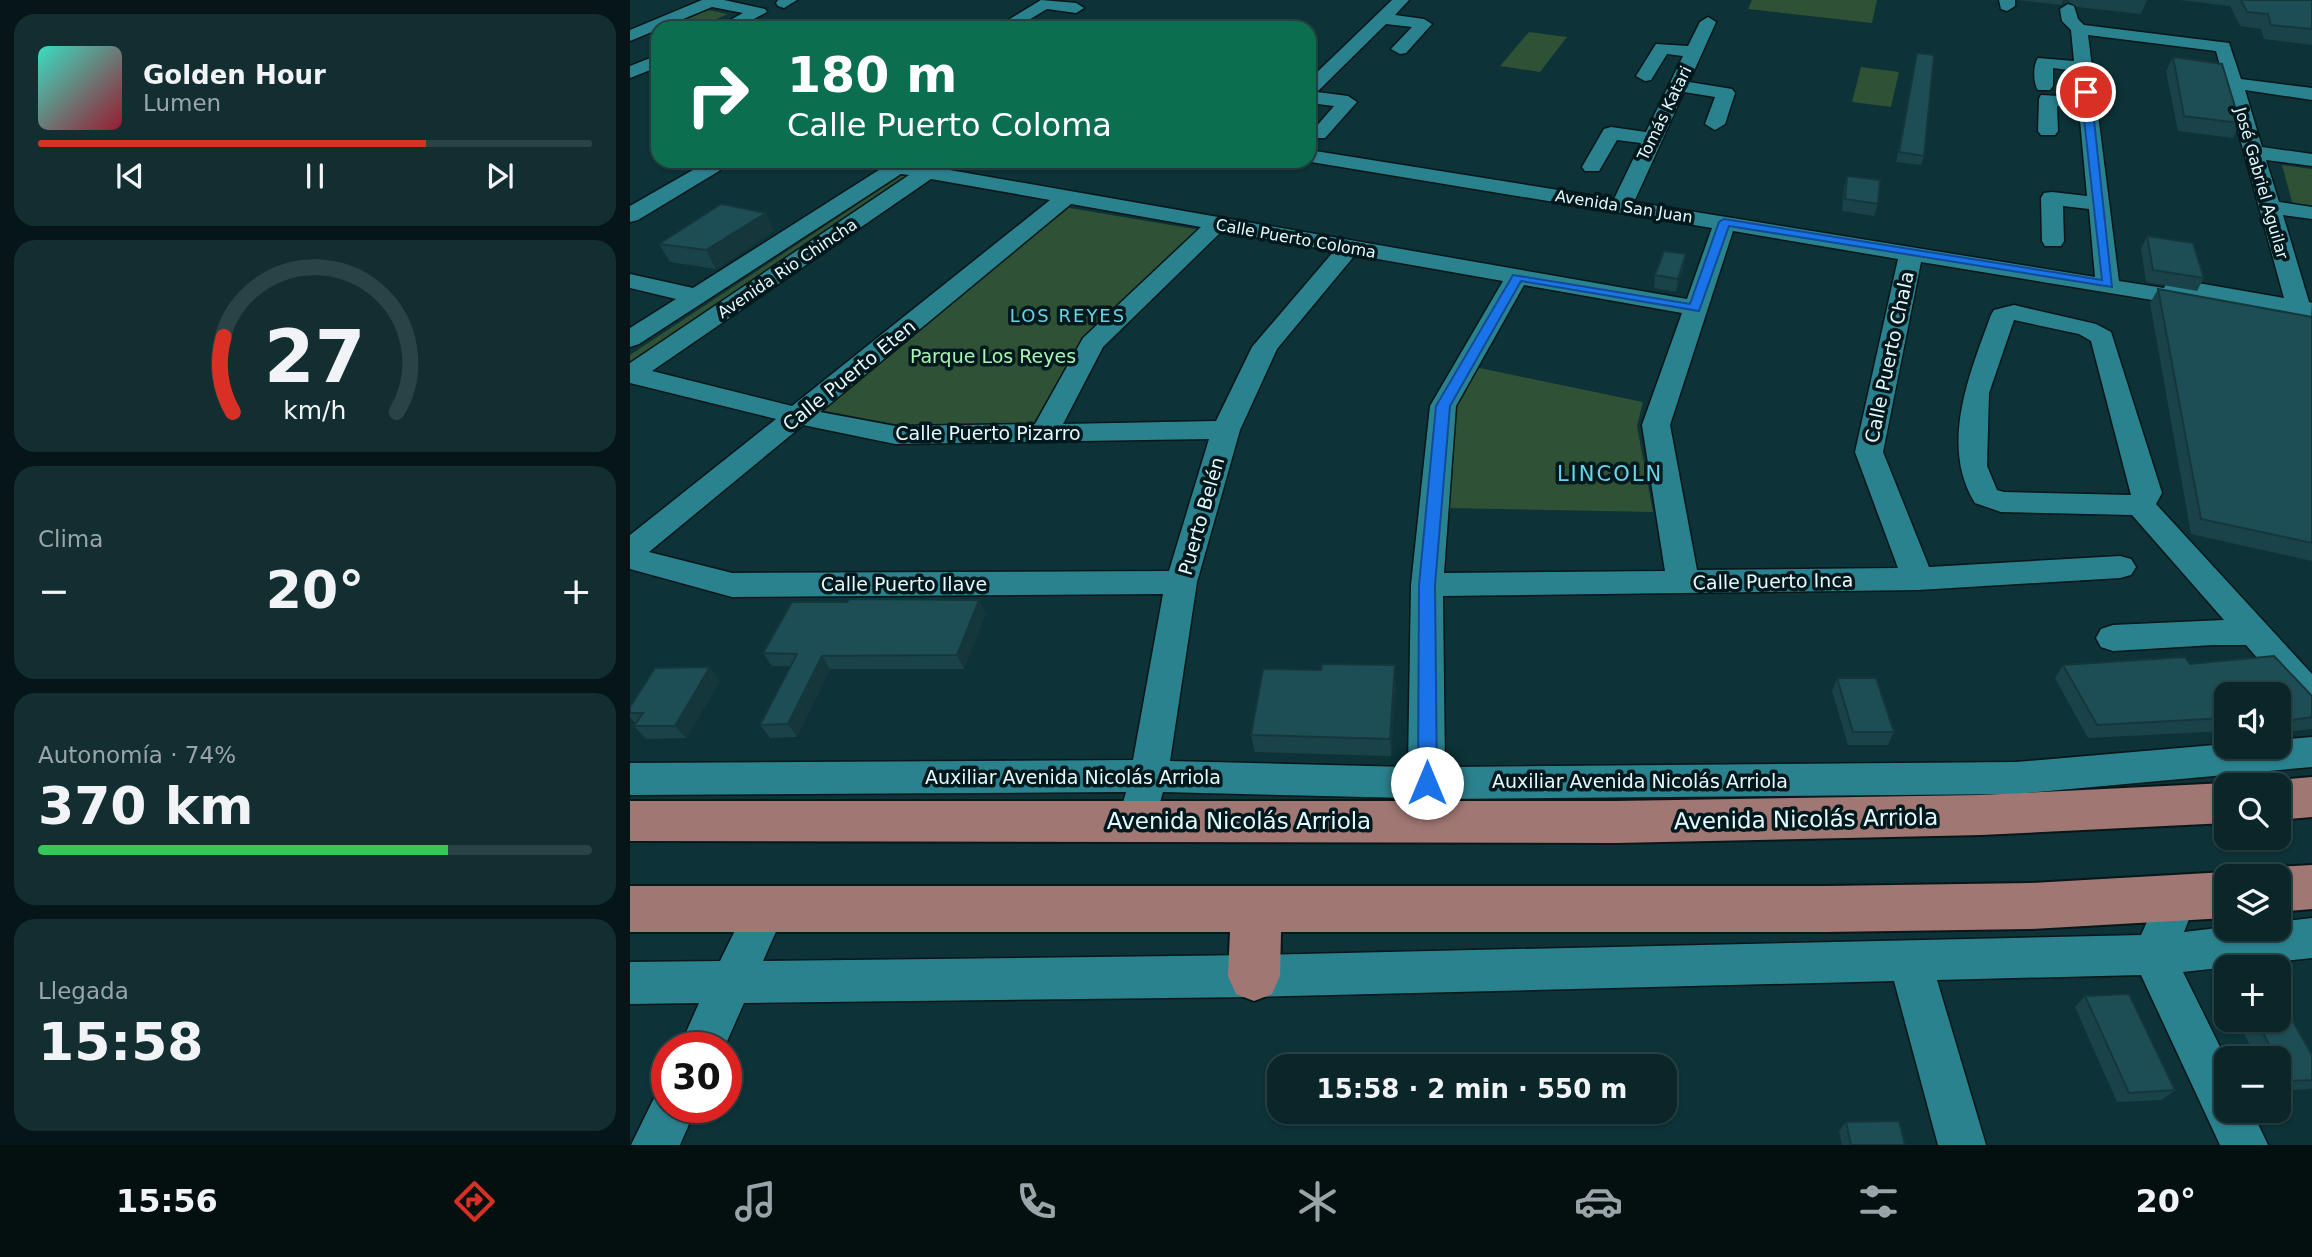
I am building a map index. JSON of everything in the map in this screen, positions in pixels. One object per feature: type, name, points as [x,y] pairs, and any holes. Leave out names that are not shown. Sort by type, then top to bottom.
[{"type":"main road","points":[[2291,799],[2312,797]]},
{"type":"main road","name":"Avenida Nicolás Arriola","points":[[630,821],[1137,821],[1426,802],[1616,822],[1981,816],[2214,804]]},
{"type":"main road","points":[[2291,889],[2312,887]]},
{"type":"main road","points":[[630,909],[1826,909],[2030,906],[2214,896]]},
{"type":"main road","points":[[1254,976],[1256,909]]},
{"type":"street","points":[[1376,0],[1400,2]]},
{"type":"street","points":[[667,21],[713,1],[759,12],[739,21]]},
{"type":"street","points":[[1316,83],[1400,2]]},
{"type":"street","points":[[1015,21],[1044,4],[1083,4]]},
{"type":"street","points":[[1057,21],[1083,4]]},
{"type":"street","points":[[2068,9],[2070,21],[2079,29],[2108,280]]},
{"type":"street","points":[[1382,18],[1424,24],[1401,49]]},
{"type":"street","name":"Tomás Katari","points":[[1623,200],[1708,22]]},
{"type":"street","points":[[630,37],[651,28]]},
{"type":"street","name":"José Gabriel Aguilar","points":[[2079,29],[2223,47],[2269,207],[2306,314]]},
{"type":"street","points":[[630,37],[651,42]]},
{"type":"street","points":[[1330,45],[1352,48]]},
{"type":"street","points":[[1645,76],[1662,48],[1694,52]]},
{"type":"street","points":[[630,52],[651,56]]},
{"type":"street","points":[[630,73],[651,62]]},
{"type":"street","points":[[2044,86],[2044,62],[2083,67]]},
{"type":"street","points":[[2234,83],[2312,94]]},
{"type":"street","points":[[1677,86],[1727,93],[1714,124]]},
{"type":"street","points":[[1316,98],[1348,102],[1316,138]]},
{"type":"street","points":[[2048,131],[2048,99],[2087,104]]},
{"type":"street","points":[[1592,167],[1611,133],[1652,139]]},
{"type":"street","name":"Avenida San Juan","points":[[1316,142],[1724,222],[1911,253],[2108,280]]},
{"type":"street","points":[[2254,152],[2312,160]]},
{"type":"street","name":"Avenida San Juan","points":[[1316,157],[1623,200],[2306,314]]},
{"type":"street","points":[[630,215],[710,168]]},
{"type":"street","name":"Avenida Rio Chincha","points":[[630,339],[695,296],[915,168]]},
{"type":"street","name":"Avenida Rio Chincha","points":[[630,375],[915,168]]},
{"type":"street","name":"Calle Puerto Coloma","points":[[928,168],[1067,197],[1695,308]]},
{"type":"street","name":"Calle Puerto Eten","points":[[630,551],[1067,197]]},
{"type":"street","points":[[2053,241],[2052,198],[2099,204]]},
{"type":"street","points":[[2269,207],[2312,213]]},
{"type":"street","points":[[1683,582],[1657,425],[1724,222]]},
{"type":"street","points":[[1044,433],[1092,343],[1217,224]]},
{"type":"street","name":"Puerto Belén","points":[[1137,821],[1149,776],[1181,582],[1226,430],[1265,347],[1349,247]]},
{"type":"street","name":"Calle Puerto Chala","points":[[1911,253],[1869,452],[1918,579]]},
{"type":"street","points":[[1426,802],[1427,585],[1443,406],[1517,277]]},
{"type":"street","points":[[630,281],[695,296]]},
{"type":"street","points":[[2140,505],[2147,493],[2102,337],[2087,329],[2014,312],[2004,313],[1976,393],[1973,466],[1985,496],[2001,502],[2140,505],[2312,697]]},
{"type":"street","name":"Calle Puerto Pizarro","points":[[630,375],[799,416],[895,435],[1226,430]]},
{"type":"street","name":"Calle Puerto Ilave","points":[[630,558],[732,585],[1181,582]]},
{"type":"street","name":"Calle Puerto Inca","points":[[1427,585],[1918,579],[2120,567]]},
{"type":"street","points":[[2113,638],[2213,632],[2252,633]]},
{"type":"street","name":"Auxiliar Avenida Nicolás Arriola","points":[[630,779],[1149,776],[1426,802],[2016,778],[2312,752]]},
{"type":"street","points":[[2177,900],[2153,955],[2214,1082]]},
{"type":"street","points":[[708,1032],[766,909]]},
{"type":"street","points":[[630,984],[1254,976],[2153,955],[2312,938]]},
{"type":"street","points":[[1910,961],[1962,1145]]},
{"type":"street","points":[[655,1145],[666,1123]]},
{"type":"street","points":[[2234,1123],[2244,1145]]},
{"type":"green space","points":[[1752,0],[1877,0],[1872,23],[1748,9]]},
{"type":"green space","points":[[703,9],[728,14],[712,21],[674,21]]},
{"type":"green space","points":[[1529,32],[1567,37],[1540,72],[1500,66]]},
{"type":"green space","points":[[1861,67],[1899,72],[1891,107],[1852,102]]},
{"type":"green space","points":[[2282,165],[2312,169],[2312,212],[2294,209]]},
{"type":"green space","points":[[902,175],[911,177],[630,366],[630,355]]},
{"type":"green space","name":"Parque Los Reyes","points":[[1064,207],[1200,230],[1080,343],[1033,424],[905,426],[820,410]]},
{"type":"green space","points":[[1475,367],[1643,402],[1637,426],[1653,512],[1445,508],[1453,407]]},
{"type":"building","points":[[2241,0],[2312,0],[2312,29],[2271,25],[2268,14],[2247,12]]},
{"type":"building","points":[[1917,53],[1934,55],[1924,156],[1899,152]]},
{"type":"building","points":[[2173,57],[2222,64],[2240,123],[2184,116]]},
{"type":"building","points":[[1847,176],[1880,180],[1878,204],[1845,199]]},
{"type":"building","points":[[721,204],[766,213],[706,250],[659,244]]},
{"type":"building","points":[[2147,236],[2193,243],[2204,278],[2153,270]]},
{"type":"building","points":[[1664,251],[1686,254],[1678,279],[1655,275]]},
{"type":"building","points":[[2158,289],[2312,317],[2312,543],[2201,519]]},
{"type":"building","points":[[849,599],[979,600],[957,655],[822,656],[788,724],[760,725],[797,654],[763,653],[792,602],[847,602]]},
{"type":"building","points":[[2274,656],[2312,696],[2312,717],[2291,720],[2291,682],[2214,682],[2214,719],[2097,725],[2063,665],[2185,657],[2190,664]]},
{"type":"building","points":[[1322,664],[1395,665],[1390,739],[1251,735],[1263,669],[1321,670]]},
{"type":"building","points":[[710,667],[675,726],[634,726],[643,713],[630,713],[630,707],[655,668]]},
{"type":"building","points":[[1837,678],[1876,678],[1894,732],[1853,732]]},
{"type":"building","points":[[2129,994],[2175,1090],[2129,1093],[2085,996]]},
{"type":"building","points":[[2291,1018],[2312,1055],[2312,1080],[2291,1081],[2291,1046],[2270,1046],[2262,1032],[2291,1032]]},
{"type":"building","points":[[1899,1121],[1905,1145],[1851,1145],[1846,1122]]},
{"type":"district","name":"LOS REYES","points":[[1068,316]]},
{"type":"district","name":"LINCOLN","points":[[1610,474]]},
{"type":"route","points":[[1427,783],[1427,585],[1443,406],[1517,277],[1695,308],[1724,222],[2108,285],[2086,92]]}]
